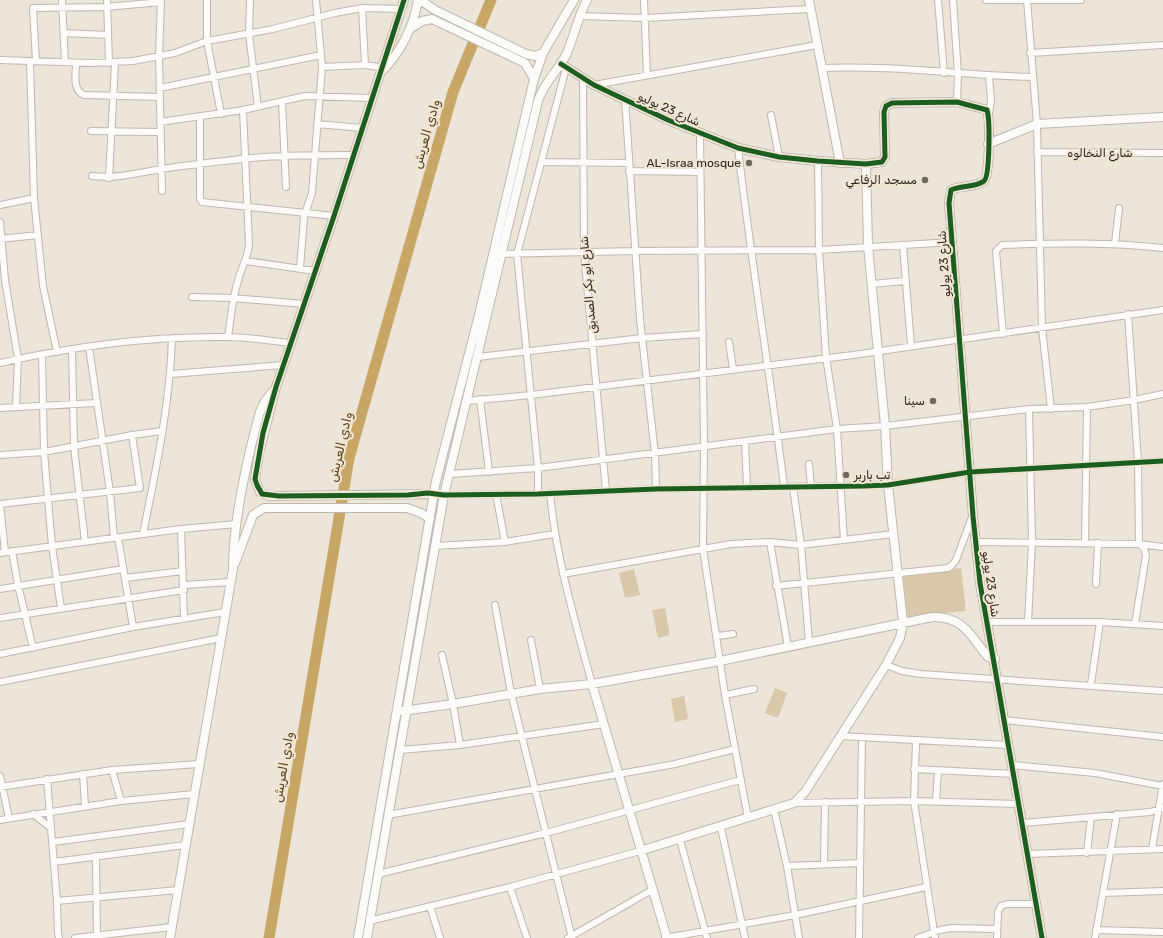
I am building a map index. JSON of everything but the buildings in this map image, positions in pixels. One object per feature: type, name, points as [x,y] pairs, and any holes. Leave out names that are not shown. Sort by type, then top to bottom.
[{"type":"street","points":[[33,0],[34,198],[43,286],[57,352]]},
{"type":"street","points":[[62,0],[65,62]]},
{"type":"street","points":[[107,0],[106,8],[112,63],[113,96],[109,178]]},
{"type":"street","points":[[207,0],[206,41],[221,114]]},
{"type":"street","points":[[250,0],[249,34],[258,107]]},
{"type":"street","points":[[300,268],[305,212],[311,198],[316,155],[322,67],[316,0]]},
{"type":"street","points":[[382,69],[410,29],[419,0],[434,14],[522,56],[536,56],[543,53]]},
{"type":"street","points":[[538,494],[538,468],[517,254],[542,162],[567,51],[581,12],[587,0]]},
{"type":"street","points":[[644,0],[647,75]]},
{"type":"street","points":[[814,0],[809,0],[810,9],[840,163]]},
{"type":"street","points":[[938,0],[944,73]]},
{"type":"street","points":[[953,0],[958,74],[957,102]]},
{"type":"street","points":[[986,0],[1081,0]]},
{"type":"street","points":[[33,8],[106,8],[134,2],[161,1],[159,56],[162,191]]},
{"type":"street","points":[[1027,1],[1030,53],[1037,124],[1042,328],[1051,408]]},
{"type":"street","points":[[358,938],[434,494],[534,79],[543,53],[573,2],[581,12],[644,18],[810,9]]},
{"type":"street","points":[[0,60],[112,63],[159,56],[206,41],[249,34],[317,17],[362,8],[403,3],[334,216],[276,387],[262,440],[255,479],[262,494],[279,496],[538,494],[784,486],[840,487],[888,485],[970,472],[1163,461]]},
{"type":"street","points":[[362,8],[365,65]]},
{"type":"street","points":[[410,29],[434,14]]},
{"type":"street","points":[[64,33],[108,36]]},
{"type":"street","points":[[594,85],[817,45]]},
{"type":"street","points":[[1030,53],[1163,45]]},
{"type":"street","points":[[160,88],[321,55]]},
{"type":"street","points":[[522,56],[534,79]]},
{"type":"street","points":[[76,63],[76,85],[80,94],[91,96],[160,97]]},
{"type":"street","points":[[322,67],[365,65],[382,69]]},
{"type":"street","points":[[367,938],[444,495],[541,92],[563,66]]},
{"type":"street","name":"شارع 23 يوليو","points":[[563,66],[594,85],[700,133],[738,148],[779,158],[840,163],[866,164],[882,162],[885,157],[884,112],[886,106],[892,104],[957,102],[987,110],[987,175],[985,180],[980,183],[951,190],[949,195],[952,242],[973,516],[986,622],[995,659],[1008,745],[1023,823],[1042,938]]},
{"type":"street","points":[[821,68],[875,67],[989,76],[1032,77]]},
{"type":"street","points":[[988,116],[991,100],[989,76]]},
{"type":"street","name":"شارع ابو بكر الصديق","points":[[583,79],[584,252],[606,491]]},
{"type":"street","points":[[160,122],[221,114],[305,96],[372,98]]},
{"type":"street","points":[[625,99],[628,164],[642,338],[655,454],[656,489]]},
{"type":"street","points":[[282,102],[286,155],[286,187]]},
{"type":"street","points":[[228,337],[233,298],[240,271],[246,261],[249,244],[243,110]]},
{"type":"street","points":[[771,115],[779,158]]},
{"type":"street","points":[[200,117],[200,197],[202,202],[334,216]]},
{"type":"street","points":[[988,144],[1037,124],[1163,117]]},
{"type":"street","points":[[317,124],[362,128]]},
{"type":"street","points":[[91,131],[161,132]]},
{"type":"street","points":[[700,133],[699,172],[704,446],[703,549],[708,593],[717,636],[725,694],[748,818]]},
{"type":"street","points":[[738,148],[750,251],[768,365],[784,486]]},
{"type":"street","name":"شارع النخالوه","points":[[1037,152],[1163,154]]},
{"type":"street","points":[[92,176],[109,178],[245,158],[286,155],[353,155]]},
{"type":"street","points":[[542,162],[628,164]]},
{"type":"street","points":[[818,162],[819,250],[826,357],[837,429],[844,540]]},
{"type":"street","points":[[794,804],[805,792],[886,665],[900,638],[903,622],[888,485],[885,426],[868,246],[866,164]]},
{"type":"street","points":[[629,171],[699,172]]},
{"type":"street","points":[[0,204],[34,198]]},
{"type":"street","points":[[1115,243],[1119,208]]},
{"type":"street","points":[[0,222],[3,281],[18,359],[16,407]]},
{"type":"street","points":[[1,239],[38,235]]},
{"type":"street","points":[[502,254],[635,251],[819,250],[952,242]]},
{"type":"street","points":[[1003,334],[996,263],[997,248],[1002,245],[1115,243],[1163,248]]},
{"type":"street","points":[[903,244],[911,346]]},
{"type":"street","points":[[246,261],[315,271]]},
{"type":"street","points":[[872,284],[905,281]]},
{"type":"street","points":[[192,298],[233,298],[304,304]]},
{"type":"street","points":[[467,401],[531,395],[647,379],[878,351],[1163,310]]},
{"type":"street","points":[[1128,314],[1138,462],[1139,544]]},
{"type":"street","points":[[478,357],[593,343],[703,334]]},
{"type":"street","points":[[0,363],[72,349],[172,338],[228,337],[291,343]]},
{"type":"street","points":[[144,534],[171,374],[172,338]]},
{"type":"street","points":[[729,342],[732,369]]},
{"type":"street","points":[[89,347],[116,537],[125,578],[133,628]]},
{"type":"street","points":[[72,349],[74,447],[85,542]]},
{"type":"street","points":[[42,355],[44,452],[52,546],[61,608]]},
{"type":"street","points":[[171,374],[283,365]]},
{"type":"street","points":[[170,938],[231,582],[237,524],[260,412],[265,401],[276,387]]},
{"type":"street","points":[[449,474],[538,468],[655,454],[704,446],[778,438],[837,429],[885,426],[1029,409],[1087,407],[1163,394]]},
{"type":"street","points":[[480,399],[489,472]]},
{"type":"street","points":[[0,408],[44,407],[96,403]]},
{"type":"street","points":[[1085,543],[1087,407]]},
{"type":"street","points":[[1028,622],[1032,542],[1029,409]]},
{"type":"street","points":[[0,455],[44,452],[102,440],[162,431]]},
{"type":"street","points":[[132,435],[140,488]]},
{"type":"street","points":[[745,442],[747,488]]},
{"type":"street","points":[[808,464],[811,486]]},
{"type":"street","points":[[793,486],[801,545],[808,642]]},
{"type":"street","points":[[152,487],[0,504],[3,552],[181,529],[237,524]]},
{"type":"street","points":[[550,493],[554,534],[563,574],[592,684],[666,938],[795,915],[859,900],[926,887]]},
{"type":"street","points":[[496,494],[505,542]]},
{"type":"street","points":[[233,569],[253,515],[264,508],[407,508],[421,513],[430,519]]},
{"type":"street","points":[[776,586],[943,569],[952,565],[973,516]]},
{"type":"street","points":[[181,529],[184,618]]},
{"type":"street","points":[[435,546],[505,542],[554,534]]},
{"type":"street","points":[[563,574],[731,544],[770,542],[801,545],[893,534]]},
{"type":"street","points":[[770,542],[776,586],[788,647]]},
{"type":"street","points":[[976,542],[1139,544],[1163,547]]},
{"type":"street","points":[[1096,584],[1098,543]]},
{"type":"street","points":[[1135,624],[1146,555],[1144,548],[1139,544]]},
{"type":"street","points":[[12,551],[18,585],[33,648]]},
{"type":"street","points":[[0,589],[123,569]]},
{"type":"street","points":[[125,578],[183,571]]},
{"type":"street","points":[[0,618],[184,587],[231,582]]},
{"type":"street","points":[[495,605],[511,693],[556,874],[570,938],[652,890]]},
{"type":"street","points":[[0,654],[184,618],[225,612]]},
{"type":"street","points":[[397,711],[453,704],[511,693],[592,684],[720,661],[932,617],[953,619],[962,624],[988,657],[995,659]]},
{"type":"street","points":[[986,622],[1100,622],[1163,626]]},
{"type":"street","points":[[1091,684],[1100,622]]},
{"type":"street","points":[[717,636],[733,634]]},
{"type":"street","points":[[0,682],[221,638]]},
{"type":"street","points":[[531,640],[540,689]]},
{"type":"street","points":[[442,655],[460,745]]},
{"type":"street","points":[[886,665],[912,673],[1091,684],[1163,691]]},
{"type":"street","points":[[725,694],[754,689]]},
{"type":"street","points":[[1004,720],[1163,737]]},
{"type":"street","points":[[400,750],[460,745],[604,724]]},
{"type":"street","points":[[840,736],[1008,745]]},
{"type":"street","points":[[859,938],[862,738]]},
{"type":"street","points":[[916,740],[914,801],[926,887],[935,935]]},
{"type":"street","points":[[388,815],[675,764],[735,749]]},
{"type":"street","points":[[1,787],[112,770],[199,764]]},
{"type":"street","points":[[1012,765],[1095,773],[1163,785],[1161,808],[1152,849]]},
{"type":"street","points":[[914,769],[938,772],[1014,774]]},
{"type":"street","points":[[112,770],[121,801]]},
{"type":"street","points":[[936,802],[938,772]]},
{"type":"street","points":[[83,774],[85,806]]},
{"type":"street","points":[[0,776],[1,787],[9,818]]},
{"type":"street","points":[[47,779],[51,811],[59,938]]},
{"type":"street","points":[[378,874],[546,833],[740,780]]},
{"type":"street","points":[[0,820],[121,801],[194,794]]},
{"type":"street","points":[[369,921],[510,887],[680,840],[774,809],[794,804],[825,802],[914,801],[1019,804]]},
{"type":"street","points":[[824,864],[825,802]]},
{"type":"street","points":[[1023,823],[1091,816],[1153,812],[1161,808]]},
{"type":"street","points":[[774,809],[787,866],[799,938]]},
{"type":"street","points":[[33,814],[51,828]]},
{"type":"street","points":[[1095,938],[1117,814]]},
{"type":"street","points":[[1087,853],[1091,816]]},
{"type":"street","points":[[52,842],[189,824]]},
{"type":"street","points":[[720,828],[745,938]]},
{"type":"street","points":[[680,840],[706,938]]},
{"type":"street","points":[[54,862],[185,845]]},
{"type":"street","points":[[1028,854],[1163,849]]},
{"type":"street","points":[[96,856],[97,937]]},
{"type":"street","points":[[787,866],[859,863]]},
{"type":"street","points":[[510,887],[527,938]]},
{"type":"street","points":[[57,901],[96,896],[178,890]]},
{"type":"street","points":[[1103,893],[1163,891]]},
{"type":"street","points":[[997,938],[998,912],[1003,905],[1037,904]]},
{"type":"street","points":[[430,906],[440,938]]},
{"type":"street","points":[[75,938],[97,937],[172,927]]},
{"type":"street","points":[[918,938],[935,935],[952,928],[997,929]]},
{"type":"street","points":[[1096,930],[1163,932]]},
{"type":"shaded area","points":[[961,568],[966,611],[907,617],[903,574]]},
{"type":"shaded area","points":[[634,569],[640,595],[625,598],[619,573]]},
{"type":"shaded area","points":[[665,608],[670,635],[658,638],[652,610]]},
{"type":"shaded area","points":[[775,688],[787,693],[778,718],[765,713]]},
{"type":"shaded area","points":[[684,696],[688,719],[675,722],[671,699]]},
{"type":"waterway","name":"وادي العريش","points":[[269,938],[349,458],[453,92],[491,0]]},
{"type":"cycle path","points":[[404,0],[334,216],[276,387],[263,433],[255,479],[262,494],[279,496],[408,495],[428,493],[444,495],[538,494],[656,489],[864,486],[888,485],[970,472],[1163,461]]},
{"type":"cycle path","points":[[561,64],[594,85],[668,120],[738,148],[779,157],[866,164],[882,162],[885,157],[884,112],[886,106],[892,103],[957,102],[987,110],[989,124],[989,147],[986,177],[984,181],[972,186],[959,187],[951,190],[949,203],[973,516],[980,583],[1042,938]]},
{"type":"place","name":"AL-Israa mosque","points":[[749,163]]},
{"type":"place","name":"مسجد الرفاعي","points":[[925,180]]},
{"type":"place","name":"سينا","points":[[933,401]]},
{"type":"place","name":"تب باربر","points":[[846,475]]}]
